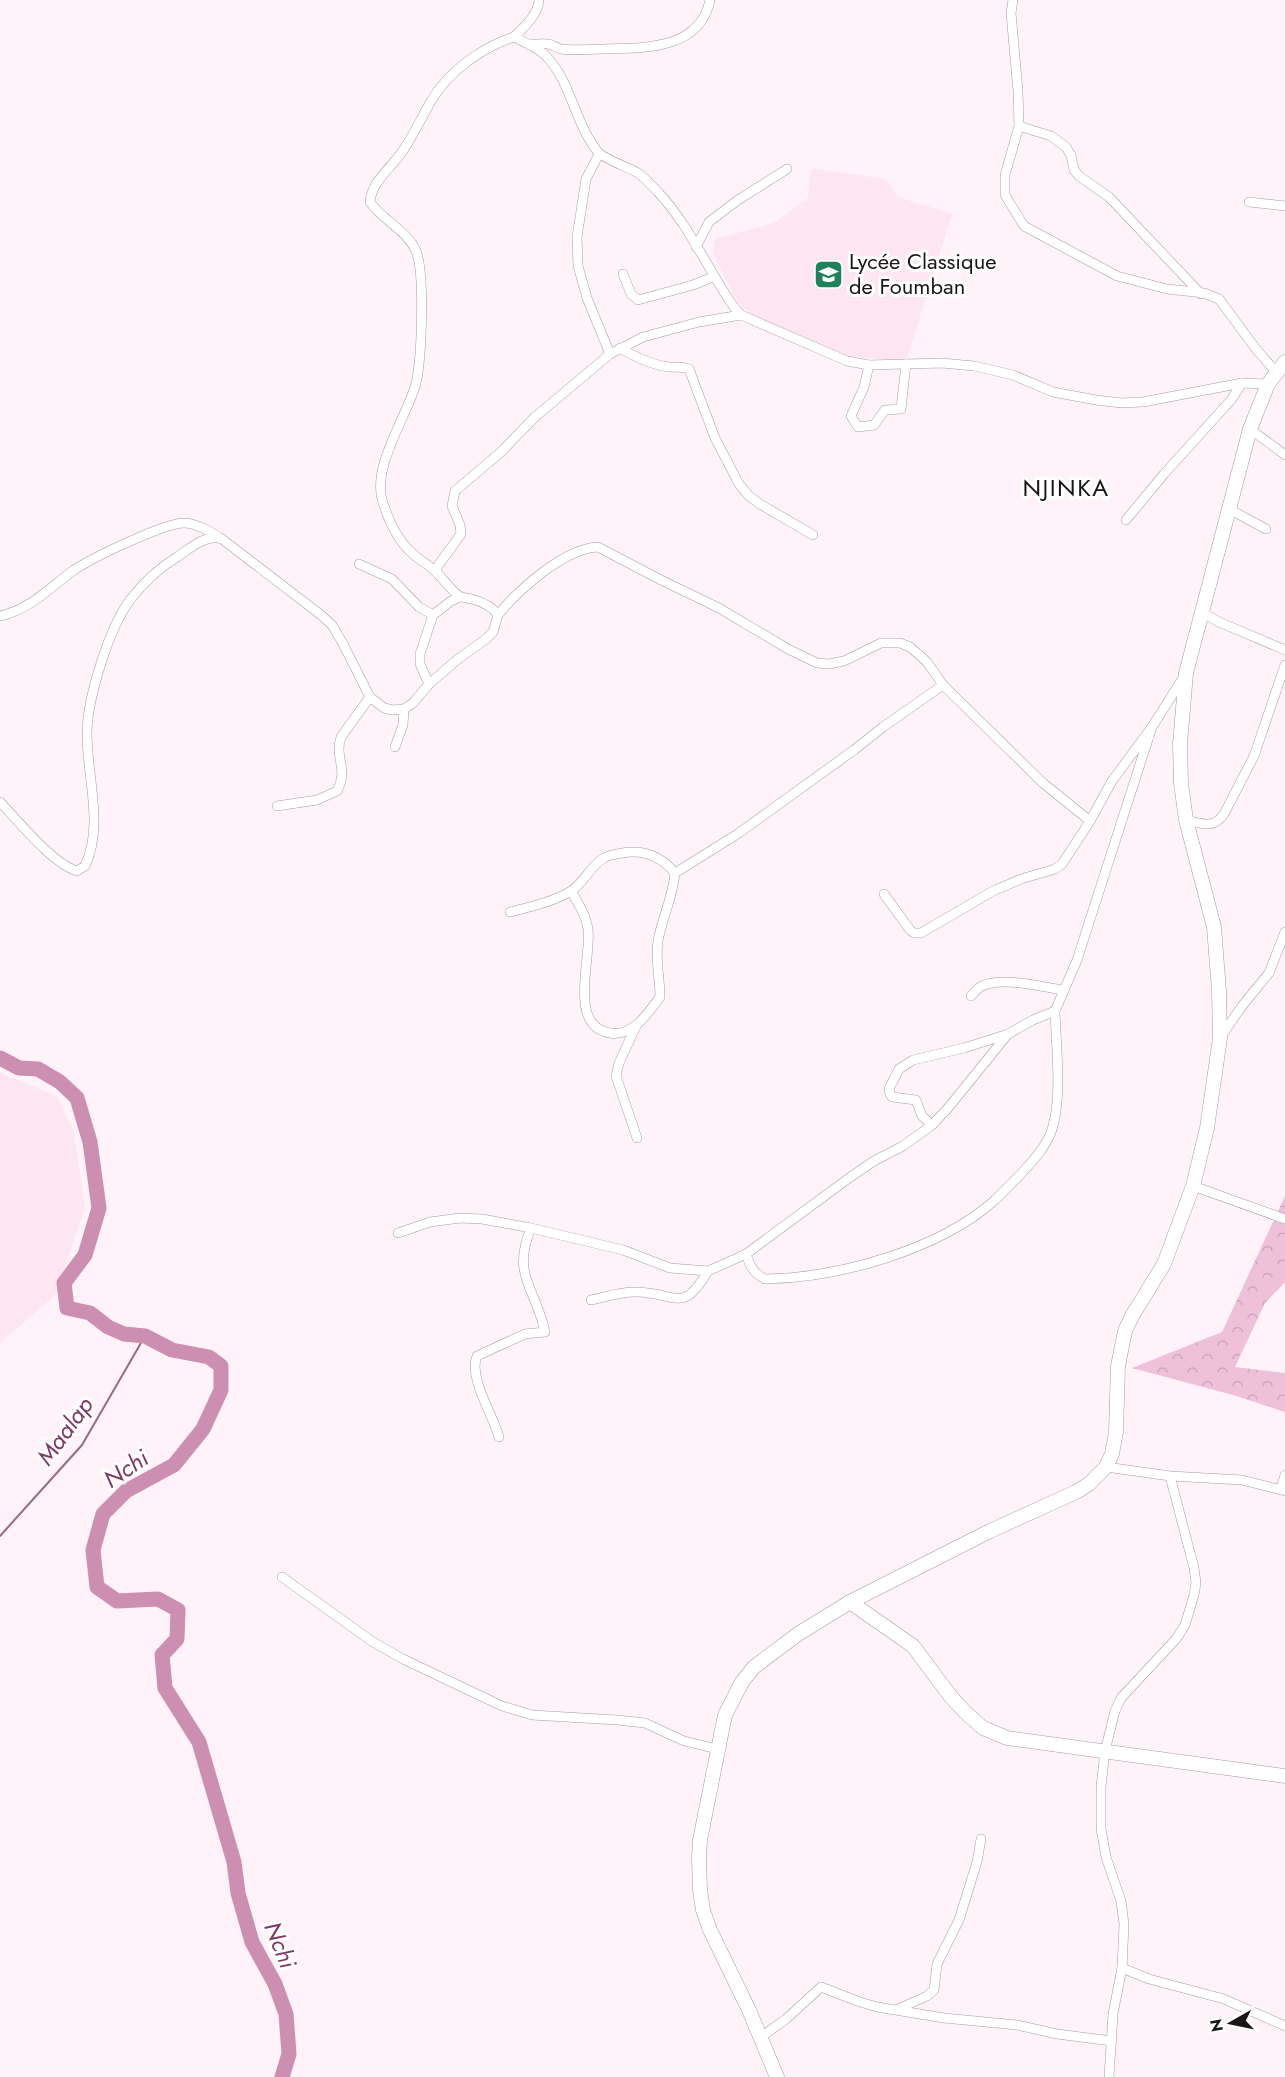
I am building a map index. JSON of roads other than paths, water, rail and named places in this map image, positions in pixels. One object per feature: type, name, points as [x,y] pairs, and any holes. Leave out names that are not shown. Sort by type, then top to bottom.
[{"type":"main road","points":[[777,2077],[761,2037],[713,1938],[703,1910],[699,1857],[725,1715],[742,1682],[754,1667],[798,1634],[850,1602],[980,1536],[1076,1492],[1089,1484],[1107,1467],[1116,1432],[1119,1366],[1125,1331],[1131,1316],[1164,1264],[1192,1186],[1207,1128],[1220,1038],[1214,927],[1186,820],[1179,762],[1186,673],[1250,429],[1268,384],[1281,367]]},
{"type":"main road","points":[[850,1602],[914,1646],[951,1697],[983,1728],[1007,1738],[1285,1776]]},
{"type":"street","points":[[460,597],[435,570],[403,545],[381,500],[380,484],[384,465],[416,385],[420,358],[421,303],[418,254],[404,234],[376,211],[370,202],[371,193],[376,183],[403,151],[432,100],[444,84],[483,51],[513,37],[531,18],[538,8],[539,0]]},
{"type":"street","points":[[530,45],[548,44],[561,49],[615,48],[655,46],[675,42],[699,25],[707,13],[710,0]]},
{"type":"street","points":[[1013,0],[1011,13],[1019,126],[1005,175],[1005,195],[1024,226],[1117,276],[1219,299],[1256,350],[1281,367]]},
{"type":"street","points":[[513,37],[544,54],[558,72],[584,130],[599,154],[638,174],[659,193],[677,216],[713,277],[741,315],[837,357],[869,365],[942,363],[974,366],[1013,375],[1053,392],[1121,403],[1166,399],[1242,383],[1268,384]]},
{"type":"street","points":[[1019,126],[1051,136],[1066,147],[1071,155],[1074,170],[1079,176],[1108,197],[1201,294]]},
{"type":"street","points":[[599,154],[586,179],[577,237],[578,266],[586,298],[610,354]]},
{"type":"street","points":[[696,247],[709,222],[788,169]]},
{"type":"street","points":[[1249,202],[1285,206]]},
{"type":"street","points":[[623,274],[631,294],[638,300],[713,277]]},
{"type":"street","points":[[435,570],[461,534],[460,525],[452,506],[455,491],[501,452],[535,417],[610,354],[643,337],[699,322],[741,315]]},
{"type":"street","points":[[620,348],[671,368],[689,369],[715,438],[739,484],[754,500],[813,535]]},
{"type":"street","points":[[869,365],[864,387],[851,416],[858,427],[874,425],[885,410],[901,409],[906,364]]},
{"type":"street","points":[[1126,520],[1231,400],[1242,383]]},
{"type":"street","points":[[1250,429],[1285,455]]},
{"type":"street","points":[[1229,509],[1266,529]]},
{"type":"street","points":[[0,616],[22,610],[84,564],[154,531],[173,525],[190,524],[218,537],[321,615],[332,625],[370,696],[384,708],[405,709],[429,684],[493,632],[498,615],[522,588],[572,553],[587,547],[598,547],[712,604],[788,650],[817,663],[844,662],[881,643],[900,643],[920,653],[943,685],[1044,783],[1090,821]]},
{"type":"street","points":[[0,802],[34,839],[64,865],[77,871],[85,866],[91,847],[94,805],[87,735],[88,713],[92,692],[113,633],[130,600],[153,574],[196,545],[207,539],[218,537]]},
{"type":"street","points":[[359,564],[392,579],[419,607],[433,615]]},
{"type":"street","points":[[429,684],[420,664],[420,654],[433,615],[460,597],[471,598],[492,607],[498,615]]},
{"type":"street","points":[[1201,612],[1285,650]]},
{"type":"street","points":[[1186,820],[1211,824],[1219,822],[1254,756],[1285,665]]},
{"type":"street","points":[[884,894],[910,930],[914,933],[921,933],[993,891],[1021,879],[1055,869],[1062,864],[1112,781],[1152,727],[1186,673]]},
{"type":"street","points":[[675,873],[739,832],[943,685]]},
{"type":"street","points":[[277,806],[317,800],[337,791],[343,776],[339,744],[341,737],[370,696]]},
{"type":"street","points":[[395,747],[403,725],[405,709]]},
{"type":"street","points":[[746,1254],[750,1268],[765,1279],[820,1276],[847,1269],[923,1244],[958,1226],[994,1201],[1030,1164],[1043,1147],[1053,1127],[1056,1100],[1055,1011],[1077,960],[1152,727]]},
{"type":"street","points":[[510,912],[571,891],[605,857],[629,852],[655,855],[667,863],[675,873],[674,887],[658,938],[656,953],[660,997],[636,1026],[619,1063],[616,1076],[637,1138]]},
{"type":"street","points":[[571,891],[588,925],[590,939],[585,981],[588,1016],[594,1026],[603,1032],[614,1034],[636,1026]]},
{"type":"street","points":[[1220,1038],[1269,973],[1285,932]]},
{"type":"street","points":[[972,996],[980,986],[989,983],[1064,990]]},
{"type":"street","points":[[932,1125],[922,1116],[916,1100],[892,1097],[890,1094],[889,1089],[899,1069],[913,1060],[964,1048],[1008,1034],[1032,1020],[1055,1011]]},
{"type":"street","points":[[398,1233],[430,1222],[460,1218],[482,1219],[623,1250],[670,1268],[708,1271],[746,1254],[849,1178],[874,1161],[903,1146],[932,1125],[1008,1034]]},
{"type":"street","points":[[1192,1186],[1285,1219]]},
{"type":"street","points":[[499,1437],[479,1386],[474,1362],[477,1356],[525,1334],[545,1332],[522,1266],[525,1244],[531,1228]]},
{"type":"street","points":[[591,1300],[637,1292],[679,1299],[689,1296],[698,1288],[708,1271]]},
{"type":"street","points":[[1107,1467],[1170,1476],[1234,1479],[1283,1490],[1285,1476]]},
{"type":"street","points":[[1109,2077],[1113,2014],[1122,1968],[1124,1923],[1121,1901],[1106,1857],[1101,1829],[1101,1787],[1105,1751],[1115,1711],[1121,1698],[1176,1640],[1185,1625],[1194,1595],[1196,1583],[1192,1558],[1170,1476]]},
{"type":"street","points":[[282,1577],[373,1642],[403,1659],[502,1706],[532,1715],[645,1723],[684,1741],[717,1749]]},
{"type":"street","points":[[898,2009],[927,1996],[934,1990],[937,1964],[958,1920],[977,1862],[981,1839]]},
{"type":"street","points":[[1122,1968],[1149,1979],[1224,1999],[1285,2026]]},
{"type":"street","points":[[761,2037],[786,2019],[821,1987],[857,2001],[944,2018],[1017,2025],[1057,2034],[1112,2041]]},
{"type":"waterway","name":"Nchi","points":[[0,1058],[19,1068],[38,1069],[60,1082],[77,1098],[90,1142],[99,1208],[85,1255],[64,1283],[67,1308],[90,1313],[108,1327],[124,1334],[145,1336],[172,1350],[209,1357],[221,1366],[221,1390],[203,1429],[174,1465],[126,1491],[103,1514],[93,1550],[97,1587],[117,1601],[158,1599],[178,1610],[177,1639],[162,1655],[165,1688],[199,1742],[234,1862],[238,1893],[252,1942],[275,1984],[286,2014],[289,2054],[282,2077]]},
{"type":"waterway","name":"Maalap","points":[[0,1536],[82,1445],[145,1336]]},
{"type":"place","name":"Lycée Classique de Foumban","points":[[828,274]]},
{"type":"district","name":"NJINKA","points":[[1066,488]]}]
